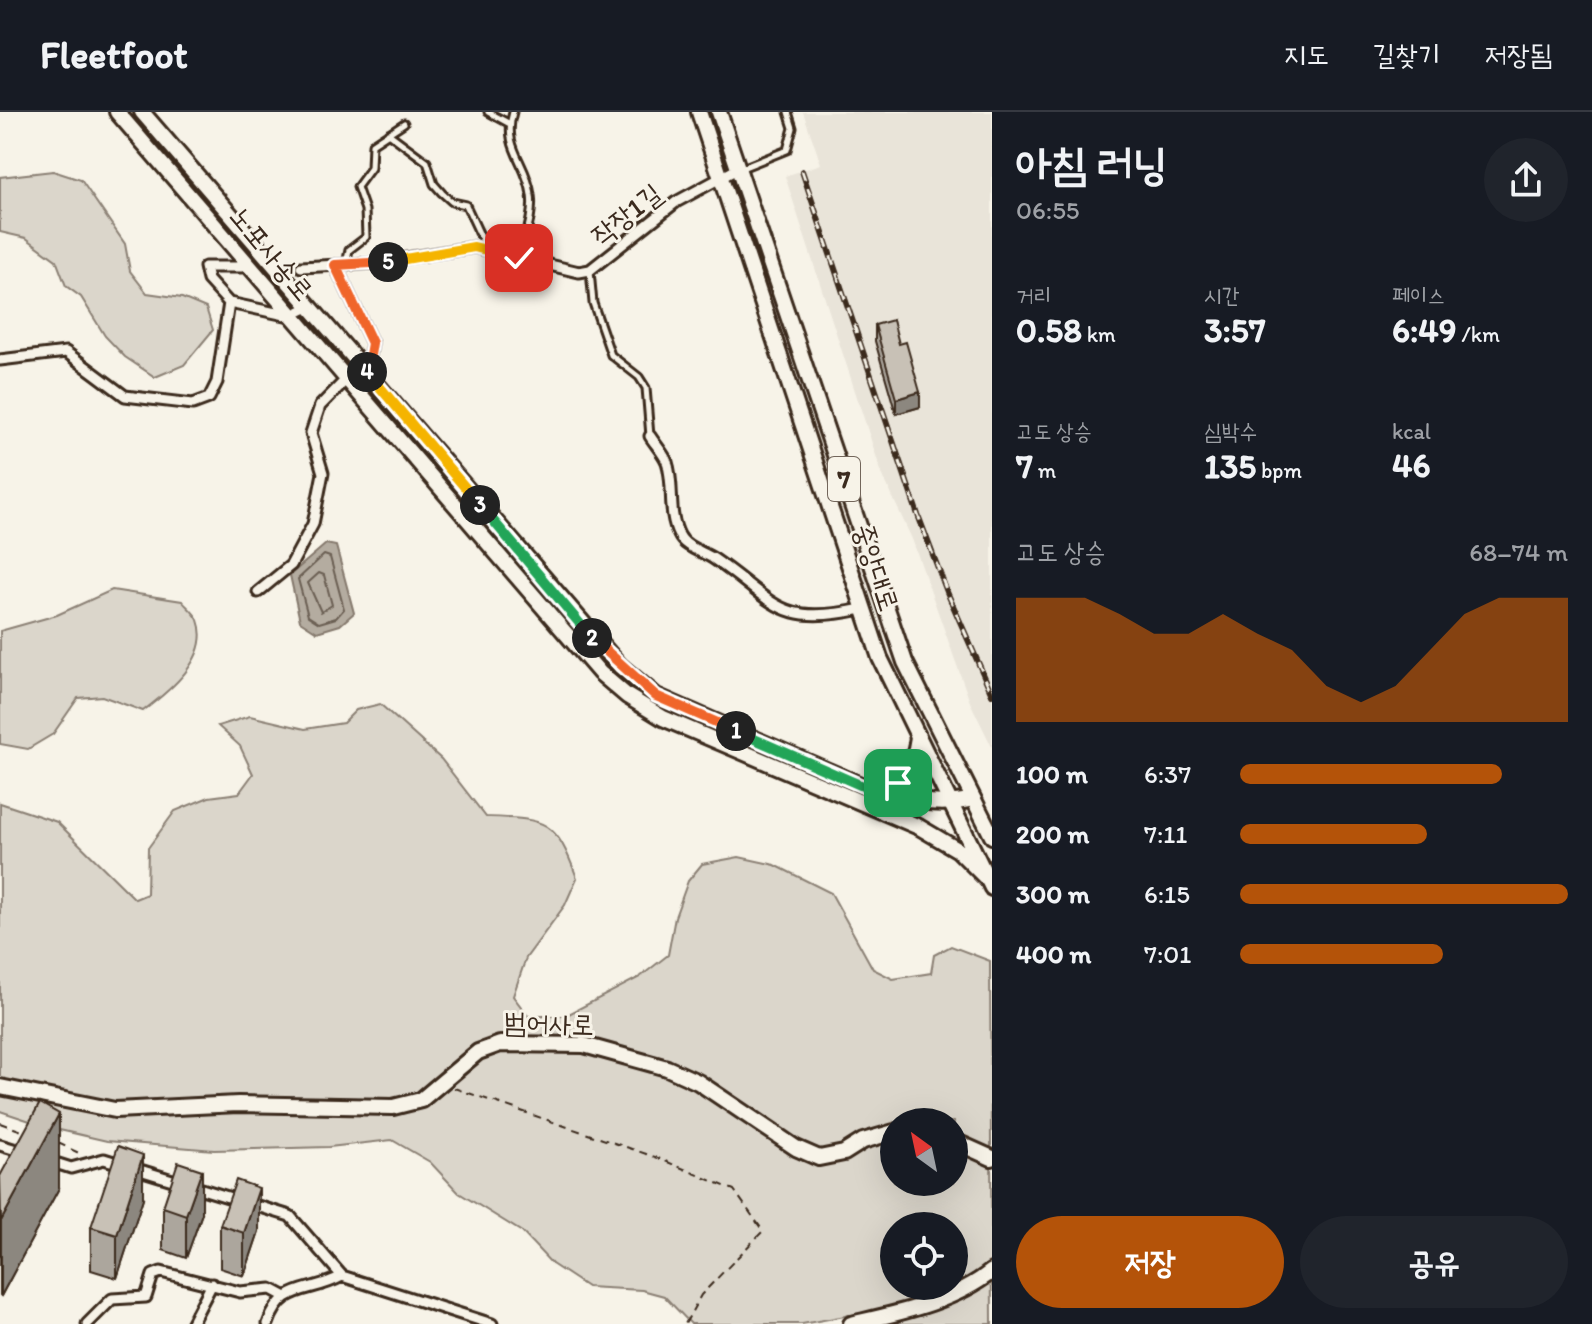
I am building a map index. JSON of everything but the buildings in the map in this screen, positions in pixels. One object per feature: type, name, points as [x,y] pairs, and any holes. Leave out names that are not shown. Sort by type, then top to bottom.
[{"type":"main road","name":"노포사송로","points":[[117,112],[577,647],[627,696],[663,718],[919,827],[958,850],[990,884]]},
{"type":"main road","name":"노포사송로","points":[[142,112],[620,666],[656,696],[867,788],[898,798],[952,804],[973,799]]},
{"type":"main road","name":"중앙대로","points":[[699,112],[862,609],[892,686],[990,884]]},
{"type":"main road","name":"중앙대로","points":[[719,112],[820,403],[905,662],[992,836]]},
{"type":"main road","points":[[867,788],[898,783],[906,776],[914,760],[918,737]]},
{"type":"main road","name":"범어사로","points":[[0,1087],[115,1110],[238,1104],[393,1107],[421,1100],[478,1052],[500,1044],[584,1045],[667,1068],[698,1082],[796,1148],[819,1158],[844,1153],[863,1141],[880,1136]]},
{"type":"main road","points":[[968,1147],[992,1158]]},
{"type":"main road","points":[[851,1324],[953,1294],[977,1283],[992,1271]]},
{"type":"street","name":"작장1길","points":[[301,267],[422,258],[474,247],[579,272],[590,270],[676,202],[737,169]]},
{"type":"street","points":[[258,592],[291,565],[308,538],[323,473],[311,433],[315,417],[327,395],[370,355],[372,343],[340,265]]},
{"type":"street","points":[[242,267],[205,267],[208,280],[229,303],[290,316],[309,307]]},
{"type":"street","points":[[0,360],[66,352],[125,396],[193,404],[209,398],[217,382],[229,303]]},
{"type":"street","points":[[650,436],[667,462],[672,513],[677,531],[685,543],[713,559],[780,610],[834,615],[862,609]]},
{"type":"street","points":[[0,1145],[28,1154]]},
{"type":"street","points":[[42,1159],[71,1168],[104,1159],[290,1216],[342,1276],[492,1324]]},
{"type":"street","points":[[87,1324],[112,1299],[146,1297],[153,1275],[161,1272],[240,1292],[271,1289],[284,1296]]},
{"type":"street","points":[[268,1324],[273,1308],[284,1296],[298,1289],[316,1289],[342,1276]]},
{"type":"street","points":[[191,1324],[212,1284]]},
{"type":"lane","points":[[488,112],[510,124]]},
{"type":"lane","points":[[513,112],[508,134],[531,192],[532,206],[519,258]]},
{"type":"lane","points":[[737,169],[787,150],[793,128],[787,112]]},
{"type":"lane","points":[[340,265],[349,250],[366,237],[365,210],[357,187],[371,168],[372,144],[404,123]]},
{"type":"lane","points":[[388,133],[427,162],[434,184],[442,193],[452,202],[466,205],[487,250]]},
{"type":"lane","points":[[590,270],[593,303],[611,355],[639,377],[646,388],[650,436]]},
{"type":"path","points":[[440,1084],[658,1158],[734,1190],[763,1231],[701,1295],[685,1324]]},
{"type":"path","points":[[0,1123],[30,1133]]},
{"type":"path","points":[[45,1138],[75,1148],[90,1162]]},
{"type":"shaded area","points":[[803,112],[992,112],[992,747],[970,702],[912,539],[882,474],[785,176],[821,164]]},
{"type":"shaded area","points":[[53,171],[81,180],[125,244],[130,271],[147,293],[182,298],[206,308],[213,330],[184,365],[155,377],[125,357],[105,336],[81,297],[66,286],[56,260],[26,238],[0,232],[0,177]]},
{"type":"shaded area","points":[[112,590],[182,601],[193,613],[201,634],[199,648],[185,673],[143,711],[102,696],[78,698],[53,734],[28,749],[0,744],[0,631],[57,615]]},
{"type":"shaded area","points":[[380,704],[441,759],[486,817],[535,821],[546,826],[562,843],[577,878],[565,905],[526,958],[513,996],[528,1016],[565,1016],[640,977],[668,955],[675,917],[688,881],[702,864],[739,857],[775,865],[831,893],[873,969],[893,979],[931,973],[934,955],[951,946],[990,961],[992,1324],[861,1324],[850,1315],[802,1324],[691,1324],[664,1296],[642,1290],[587,1287],[552,1264],[522,1232],[459,1193],[430,1162],[392,1140],[329,1147],[214,1150],[107,1141],[51,1128],[0,1111],[0,803],[57,822],[135,899],[147,894],[148,848],[175,811],[209,797],[239,793],[253,774],[240,746],[218,726],[250,716],[305,729],[343,723],[356,710]]},
{"type":"water","points":[[326,544],[336,546],[354,613],[340,625],[317,632],[300,621],[290,575]]},
{"type":"tunnel","points":[[250,267],[301,267]]},
{"type":"railway","points":[[802,171],[918,515],[947,592],[992,694]]},
{"type":"route","points":[[519,258],[474,247],[422,258],[335,265],[356,316],[372,343],[370,355],[361,364],[599,646],[656,696],[867,788],[898,783]]}]
